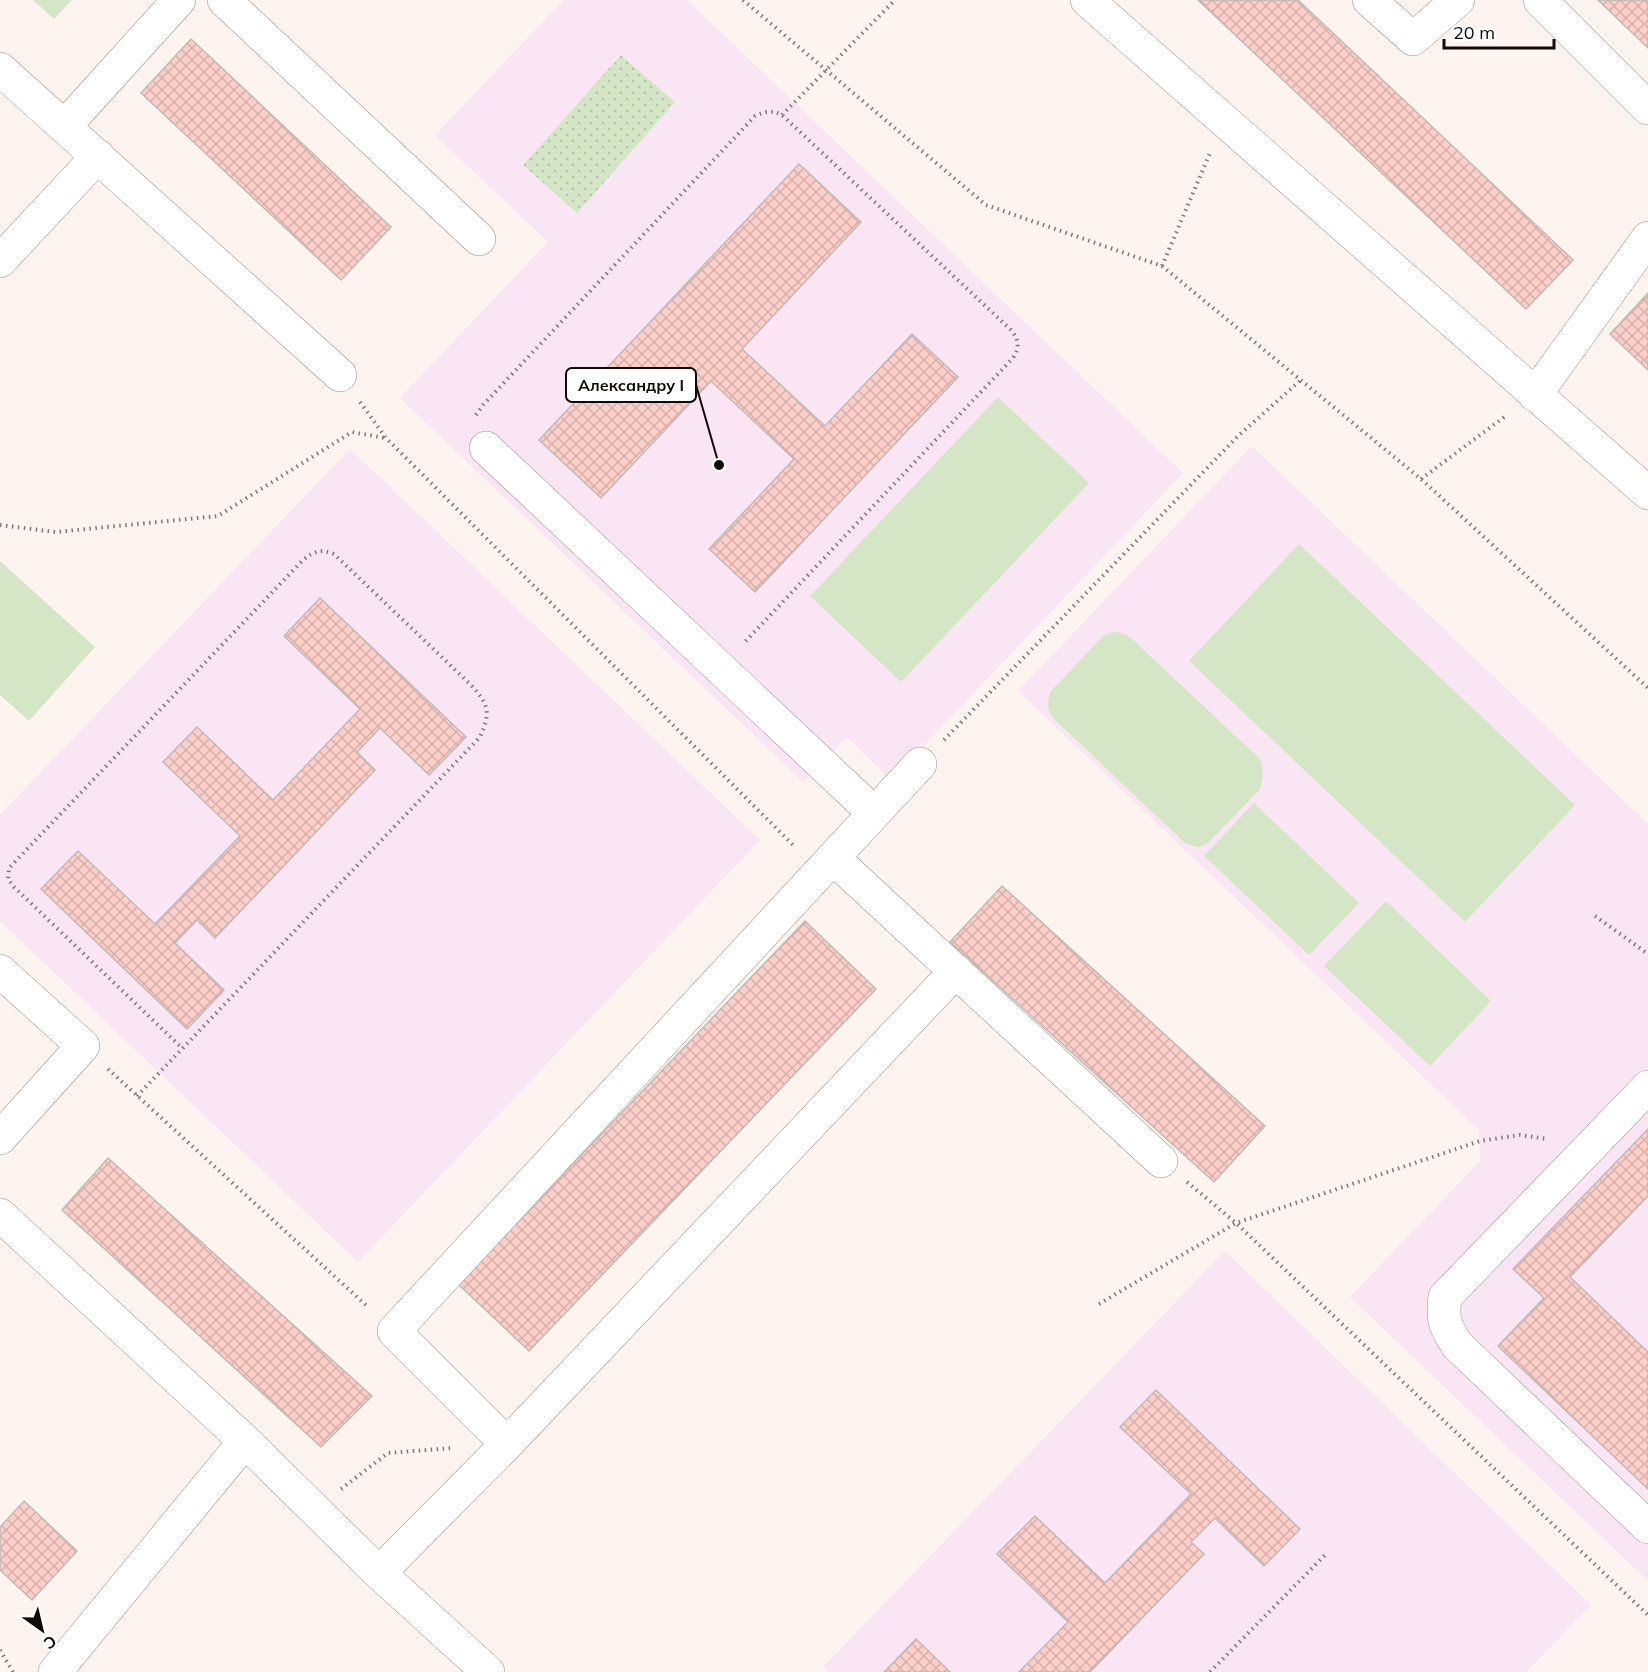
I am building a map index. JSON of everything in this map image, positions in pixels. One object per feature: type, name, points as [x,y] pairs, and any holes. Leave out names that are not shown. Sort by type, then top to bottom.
[{"type":"lane","points":[[64,127],[179,0]]},
{"type":"lane","points":[[224,0],[479,239]]},
{"type":"lane","points":[[1087,0],[1648,493]]},
{"type":"lane","points":[[1369,0],[1413,39],[1458,0]]},
{"type":"lane","points":[[1540,0],[1647,103]]},
{"type":"lane","points":[[0,69],[340,375]]},
{"type":"lane","points":[[0,261],[98,156]]},
{"type":"lane","points":[[1535,395],[1648,238]]},
{"type":"lane","points":[[486,447],[874,813]]},
{"type":"lane","points":[[507,1444],[394,1331],[920,764]]},
{"type":"lane","points":[[826,865],[956,971],[1161,1161]]},
{"type":"lane","points":[[0,971],[83,1046],[0,1138]]},
{"type":"lane","points":[[379,1573],[507,1444],[956,971]]},
{"type":"lane","points":[[1648,1087],[1445,1297],[1443,1314],[1445,1326],[1457,1345],[1648,1527]]},
{"type":"lane","points":[[0,1215],[245,1441],[379,1573],[488,1672]]},
{"type":"lane","points":[[55,1672],[245,1441]]},
{"type":"path","points":[[743,0],[986,206],[1162,266],[1421,479],[1648,688]]},
{"type":"path","points":[[782,115],[895,0]]},
{"type":"path","points":[[486,447],[475,434],[475,417],[483,405],[755,116],[765,111],[775,111],[782,115],[1011,330],[1018,339],[1018,349],[1013,358],[720,668]]},
{"type":"path","points":[[1162,266],[1224,120]]},
{"type":"path","points":[[340,375],[386,438],[826,865]]},
{"type":"path","points":[[920,764],[1238,436],[1301,380]]},
{"type":"path","points":[[1421,479],[1535,395]]},
{"type":"path","points":[[0,525],[56,532],[218,516],[352,432],[386,438]]},
{"type":"path","points":[[137,1096],[480,737],[487,721],[485,700],[471,685],[334,554],[325,550],[312,552],[303,560],[9,868],[8,879],[14,887],[182,1048]]},
{"type":"path","points":[[1595,916],[1648,954]]},
{"type":"path","points":[[83,1046],[394,1331]]},
{"type":"path","points":[[1099,1304],[1236,1223],[1480,1141],[1520,1135],[1593,1144]]},
{"type":"path","points":[[1161,1161],[1236,1223],[1648,1615]]},
{"type":"path","points":[[314,1509],[388,1453],[507,1444]]},
{"type":"path","points":[[1210,1672],[1326,1554]]},
{"type":"path","points":[[0,1650],[14,1672]]},
{"type":"shaded area","points":[[564,0],[687,0],[1183,473],[891,780],[847,737],[803,782],[400,398],[548,242],[435,135]]},
{"type":"shaded area","points":[[1252,446],[1648,824],[1648,1581],[1350,1297],[1480,1161],[1479,1130],[1018,691]]},
{"type":"shaded area","points":[[350,449],[760,840],[358,1262],[0,921],[0,815]]},
{"type":"shaded area","points":[[1225,1251],[1591,1605],[1526,1672],[829,1672],[824,1666]]},
{"type":"green space","points":[[33,0],[72,0],[54,19]]},
{"type":"green space","points":[[621,55],[675,102],[577,213],[523,165]]},
{"type":"green space","points":[[998,397],[1089,483],[901,682],[810,596]]},
{"type":"green space","points":[[1299,544],[1575,805],[1465,922],[1189,661]]},
{"type":"green space","points":[[0,561],[95,647],[29,721],[0,695]]},
{"type":"green space","points":[[1113,632],[1123,633],[1132,639],[1260,759],[1263,774],[1260,789],[1208,843],[1199,847],[1186,844],[1050,714],[1048,704],[1051,691],[1103,636]]},
{"type":"green space","points":[[1254,803],[1359,903],[1309,955],[1204,856]]},
{"type":"green space","points":[[1386,901],[1491,1001],[1430,1066],[1324,966]]},
{"type":"building","points":[[1198,0],[1298,0],[1573,260],[1526,309]]},
{"type":"building","points":[[1598,0],[1648,0],[1648,48]]},
{"type":"building","points":[[191,39],[391,227],[341,280],[141,93]]},
{"type":"building","points":[[799,164],[861,222],[742,349],[825,426],[912,334],[958,377],[755,592],[709,549],[794,459],[711,381],[601,498],[539,440]]},
{"type":"building","points":[[1648,293],[1648,370],[1610,334]]},
{"type":"building","points":[[320,598],[466,737],[429,775],[380,728],[357,752],[375,770],[215,938],[197,920],[175,943],[224,990],[187,1029],[41,889],[78,851],[155,924],[240,836],[163,762],[197,727],[273,800],[360,709],[284,636]]},
{"type":"building","points":[[1002,886],[1265,1126],[1214,1182],[950,942]]},
{"type":"building","points":[[805,921],[876,989],[529,1351],[458,1284]]},
{"type":"building","points":[[1648,1129],[1648,1196],[1570,1277],[1648,1352],[1648,1489],[1498,1346],[1544,1298],[1513,1269]]},
{"type":"building","points":[[108,1158],[372,1396],[321,1447],[62,1210]]},
{"type":"building","points":[[1156,1390],[1300,1529],[1264,1566],[1215,1518],[1191,1542],[1204,1554],[1090,1672],[1019,1672],[1068,1622],[997,1554],[1035,1516],[1105,1583],[1191,1494],[1120,1427]]},
{"type":"building","points":[[24,1501],[77,1551],[32,1600],[0,1570],[0,1527]]},
{"type":"building","points":[[916,1639],[950,1672],[884,1672]]},
{"type":"place","name":"Александру I","points":[[719,465]]}]
